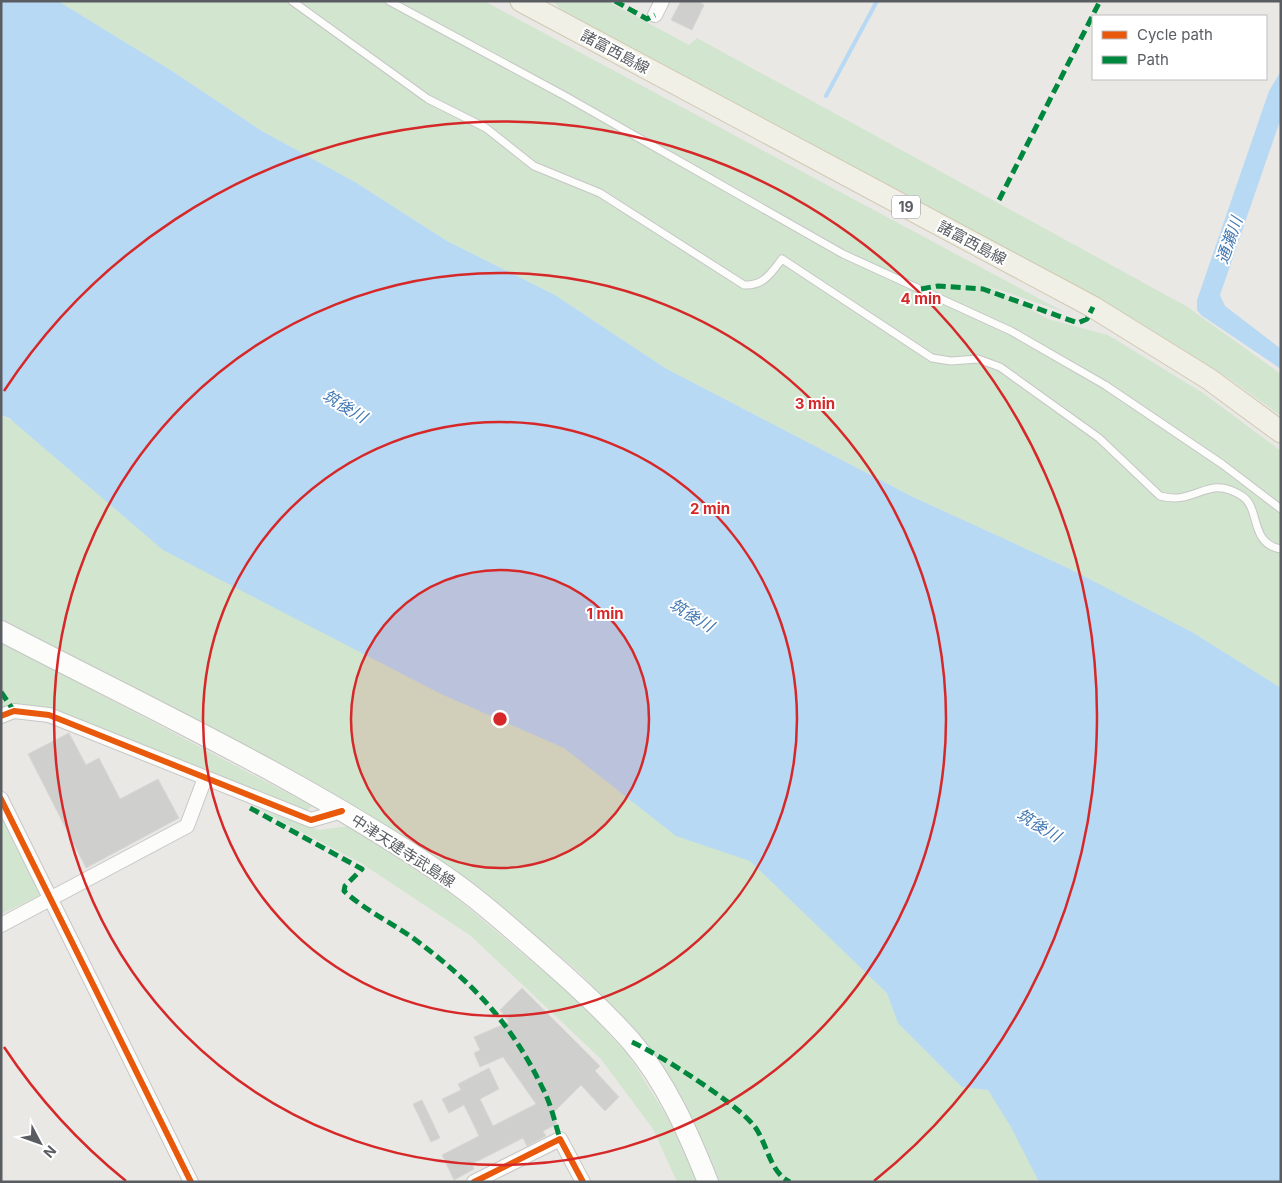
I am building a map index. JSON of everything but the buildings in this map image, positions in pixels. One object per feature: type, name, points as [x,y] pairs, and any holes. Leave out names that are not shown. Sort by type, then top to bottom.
[{"type":"main road","name":"諸富西島線","points":[[521,1],[548,10],[1093,307],[1209,379],[1281,432]]},
{"type":"main road","name":"中津天建寺武島線","points":[[1,632],[342,811],[446,877],[500,919],[583,991],[632,1042],[668,1095],[691,1139],[708,1182]]},
{"type":"street","points":[[655,14],[662,1]]},
{"type":"street","points":[[1,716],[14,711],[49,714],[311,820],[342,811]]},
{"type":"street","points":[[1,925],[187,826],[205,778]]},
{"type":"street","points":[[1,799],[191,1182]]},
{"type":"street","points":[[474,1182],[560,1139],[583,1182]]},
{"type":"lane","points":[[292,1],[428,99],[486,128],[534,166],[600,193],[744,285],[754,286],[764,281],[782,259],[932,358],[951,362],[978,359],[1000,367],[1099,438],[1160,496],[1173,500],[1190,497],[1212,487],[1231,489],[1246,499],[1259,534],[1271,547],[1281,549]]},
{"type":"lane","points":[[389,1],[566,96],[843,254],[1012,331],[1105,385],[1222,464],[1281,509]]},
{"type":"green space","points":[[58,1],[484,1],[1064,312],[988,286],[1048,319],[1108,335],[1203,393],[1281,451],[1281,688],[1192,632],[1068,568],[913,497],[665,368],[555,295],[447,241],[355,182],[262,131],[172,71]]},
{"type":"green space","points":[[553,1],[607,1],[689,45],[697,38],[1186,306],[1281,374],[1281,416],[1227,377],[1139,322],[567,16]]},
{"type":"green space","points":[[1,415],[761,824],[1075,1182],[718,1182],[694,1124],[642,1040],[580,973],[475,885],[298,774],[1,619]]},
{"type":"green space","points":[[1,642],[312,806],[303,814],[52,709],[1,710]]},
{"type":"green space","points":[[1,807],[41,895],[1,914]]},
{"type":"green space","points":[[254,807],[319,830],[349,826],[451,893],[576,999],[627,1053],[676,1131],[698,1182],[677,1182],[653,1129],[601,1059],[471,936],[361,863]]},
{"type":"water","name":"筑後川","points":[[1,1],[58,1],[172,71],[262,131],[355,182],[447,241],[555,295],[665,368],[913,497],[1068,568],[1192,632],[1281,688],[1281,1182],[1039,1182],[1011,1127],[988,1090],[962,1087],[898,1023],[887,993],[750,861],[676,836],[564,748],[441,694],[163,550],[9,418],[1,415]]},
{"type":"water","name":"通瀬川","points":[[1281,71],[1281,118],[1220,295],[1225,306],[1281,349],[1281,369],[1201,315],[1197,310],[1197,300],[1269,91]]},
{"type":"waterway","points":[[826,96],[877,1]]},
{"type":"marked path","points":[[615,1],[647,19],[655,15]]},
{"type":"marked path","points":[[1093,15],[1100,1]]},
{"type":"marked path","points":[[999,200],[1092,17]]},
{"type":"marked path","points":[[921,289],[938,286],[983,289],[1078,323],[1087,319],[1093,307]]},
{"type":"marked path","points":[[1,692],[14,711]]},
{"type":"marked path","points":[[250,808],[362,869],[345,886],[344,891],[434,954],[472,987],[488,1005],[503,1023],[531,1065],[548,1101],[560,1139]]},
{"type":"marked path","points":[[632,1042],[697,1080],[746,1117],[759,1134],[773,1165],[783,1178],[790,1182]]},
{"type":"cycle path","points":[[1,716],[14,711],[49,715],[311,820],[342,811]]},
{"type":"cycle path","points":[[1,799],[191,1182]]},
{"type":"cycle path","points":[[474,1182],[560,1139],[583,1182]]}]
